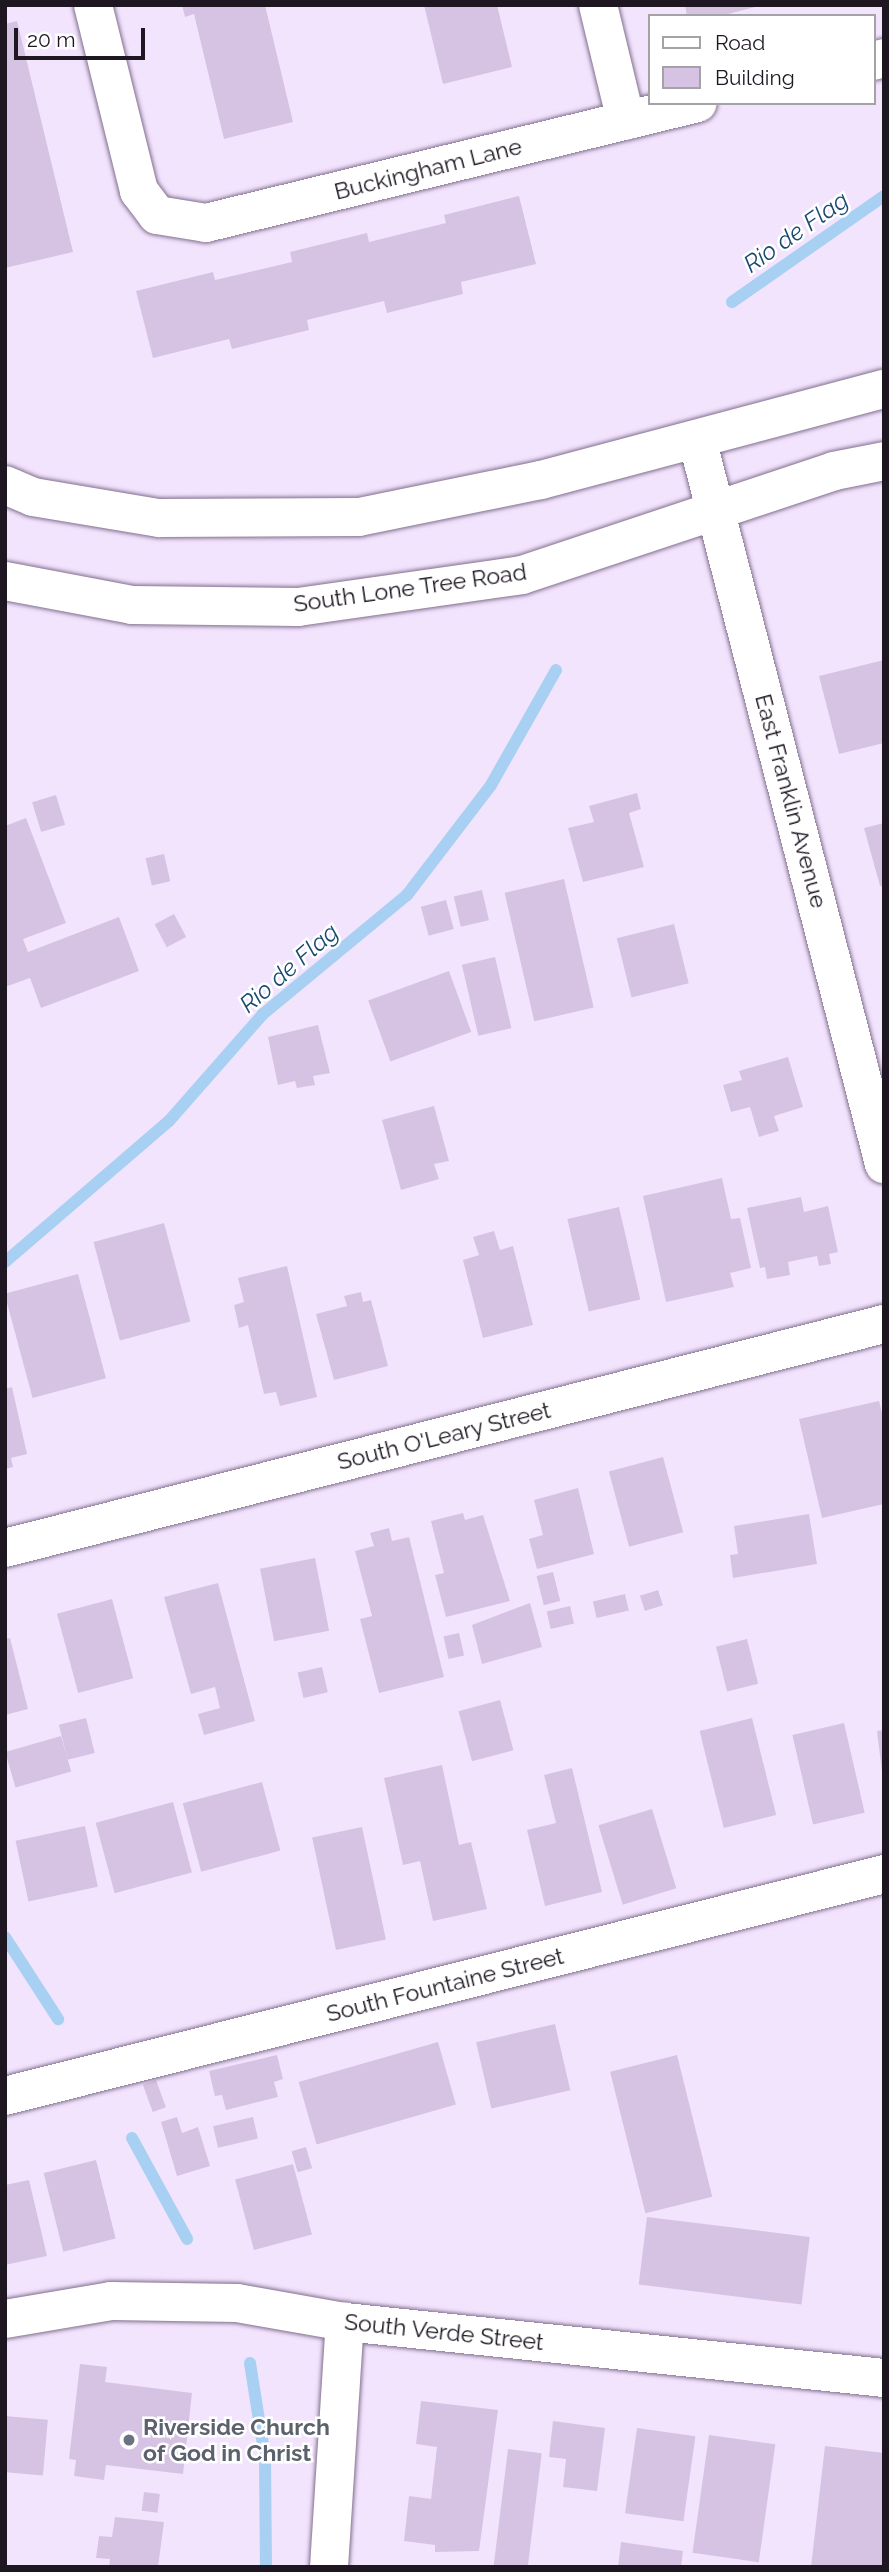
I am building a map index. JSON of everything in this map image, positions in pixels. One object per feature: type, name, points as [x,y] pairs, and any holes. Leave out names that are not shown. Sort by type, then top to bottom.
[{"type":"street","name":"Buckingham Lane","points":[[93,5],[139,191],[157,215],[206,223],[690,105]]},
{"type":"street","points":[[598,5],[626,121]]},
{"type":"street","points":[[5,485],[33,497],[159,518],[359,517],[541,480],[884,389]]},
{"type":"street","name":"East Franklin Avenue","points":[[697,439],[884,1164]]},
{"type":"street","name":"South Lone Tree Road","points":[[5,581],[132,606],[298,607],[522,575],[834,471],[884,461]]},
{"type":"street","name":"South O'Leary Street","points":[[5,1548],[884,1324]]},
{"type":"street","name":"South Fountaine Street","points":[[5,2096],[884,1874]]},
{"type":"street","name":"South Verde Street","points":[[5,2319],[111,2301],[237,2304],[345,2322],[884,2378]]},
{"type":"street","points":[[328,2567],[345,2322]]},
{"type":"building","points":[[182,5],[265,5],[293,122],[224,139],[194,14],[185,17]]},
{"type":"building","points":[[424,5],[497,5],[512,67],[443,84]]},
{"type":"building","points":[[685,5],[759,5],[728,14],[687,14]]},
{"type":"building","points":[[17,21],[73,252],[5,268],[5,24]]},
{"type":"building","points":[[519,196],[536,264],[461,282],[463,294],[387,313],[384,301],[307,320],[309,330],[232,349],[229,339],[153,358],[136,291],[213,272],[215,280],[292,262],[290,252],[367,233],[369,242],[446,223],[444,215]]},
{"type":"building","points":[[884,660],[884,743],[839,754],[819,676]]},
{"type":"building","points":[[637,793],[641,809],[629,813],[644,867],[583,882],[568,828],[594,822],[589,806]]},
{"type":"building","points":[[56,795],[65,825],[41,832],[32,802]]},
{"type":"building","points":[[26,818],[66,923],[23,939],[28,952],[119,917],[139,971],[41,1008],[30,978],[5,987],[5,826]]},
{"type":"building","points":[[884,823],[884,885],[880,886],[864,828]]},
{"type":"building","points":[[164,854],[170,881],[152,886],[145,858]]},
{"type":"building","points":[[564,879],[594,1008],[534,1021],[505,893]]},
{"type":"building","points":[[482,890],[489,920],[461,927],[454,897]]},
{"type":"building","points":[[446,900],[454,929],[429,936],[421,907]]},
{"type":"building","points":[[174,914],[186,937],[167,947],[155,924]]},
{"type":"building","points":[[674,924],[689,983],[632,997],[617,938]]},
{"type":"building","points":[[495,957],[511,1028],[478,1036],[462,965]]},
{"type":"building","points":[[449,971],[471,1032],[390,1061],[368,1000]]},
{"type":"building","points":[[318,1025],[330,1073],[313,1076],[315,1085],[297,1088],[295,1081],[278,1085],[268,1037]]},
{"type":"building","points":[[788,1057],[803,1107],[774,1116],[779,1131],[759,1137],[750,1107],[731,1112],[723,1085],[742,1080],[739,1071]]},
{"type":"building","points":[[434,1106],[449,1161],[434,1164],[439,1179],[401,1190],[382,1120]]},
{"type":"building","points":[[722,1178],[731,1219],[740,1218],[751,1268],[730,1273],[734,1287],[666,1302],[643,1196]]},
{"type":"building","points":[[801,1197],[804,1212],[828,1206],[838,1252],[829,1254],[831,1264],[819,1266],[817,1256],[788,1262],[790,1275],[767,1279],[765,1267],[760,1268],[747,1208]]},
{"type":"building","points":[[619,1207],[640,1300],[589,1311],[567,1219]]},
{"type":"building","points":[[164,1223],[190,1322],[120,1340],[93,1242]]},
{"type":"building","points":[[494,1231],[500,1250],[513,1246],[533,1325],[483,1338],[463,1260],[479,1255],[473,1237]]},
{"type":"building","points":[[287,1266],[317,1397],[280,1406],[276,1392],[264,1394],[248,1325],[239,1328],[234,1305],[244,1302],[238,1278]]},
{"type":"building","points":[[78,1274],[106,1378],[33,1398],[5,1294]]},
{"type":"building","points":[[361,1292],[363,1302],[371,1300],[388,1366],[334,1380],[316,1314],[347,1306],[344,1296]]},
{"type":"building","points":[[12,1387],[27,1454],[11,1458],[13,1467],[5,1469],[5,1389]]},
{"type":"building","points":[[879,1401],[884,1421],[884,1504],[822,1518],[799,1419]]},
{"type":"building","points":[[663,1457],[683,1532],[629,1547],[609,1471]]},
{"type":"building","points":[[578,1488],[594,1554],[537,1569],[529,1539],[543,1535],[534,1500]]},
{"type":"building","points":[[463,1513],[465,1520],[483,1515],[510,1601],[446,1617],[435,1575],[444,1573],[431,1521]]},
{"type":"building","points":[[809,1514],[817,1564],[733,1578],[730,1555],[738,1554],[734,1526]]},
{"type":"building","points":[[389,1528],[392,1541],[409,1537],[444,1677],[379,1693],[360,1619],[372,1616],[355,1551],[374,1546],[370,1533]]},
{"type":"building","points":[[315,1558],[329,1631],[274,1641],[260,1569]]},
{"type":"building","points":[[553,1572],[560,1601],[544,1605],[537,1576]]},
{"type":"building","points":[[218,1583],[255,1721],[204,1735],[198,1714],[220,1708],[215,1687],[191,1694],[164,1597]]},
{"type":"building","points":[[658,1590],[663,1605],[645,1611],[640,1596]]},
{"type":"building","points":[[625,1594],[629,1611],[597,1618],[593,1601]]},
{"type":"building","points":[[112,1599],[133,1678],[78,1693],[57,1614]]},
{"type":"building","points":[[530,1603],[542,1647],[482,1664],[472,1625]]},
{"type":"building","points":[[570,1606],[574,1624],[551,1629],[547,1611]]},
{"type":"building","points":[[459,1633],[464,1655],[449,1659],[443,1637]]},
{"type":"building","points":[[10,1638],[28,1709],[5,1715],[5,1639]]},
{"type":"building","points":[[747,1639],[758,1684],[727,1691],[716,1647]]},
{"type":"building","points":[[322,1667],[328,1692],[303,1698],[298,1673]]},
{"type":"building","points":[[500,1700],[513,1750],[472,1761],[458,1711]]},
{"type":"building","points":[[86,1718],[95,1753],[68,1760],[59,1725]]},
{"type":"building","points":[[752,1718],[776,1815],[724,1828],[700,1731]]},
{"type":"building","points":[[844,1723],[865,1813],[813,1825],[792,1735]]},
{"type":"building","points":[[884,1730],[884,1772],[882,1772],[877,1731]]},
{"type":"building","points":[[61,1736],[71,1772],[15,1788],[5,1752]]},
{"type":"building","points":[[442,1765],[459,1845],[471,1842],[487,1909],[433,1921],[420,1861],[403,1865],[384,1778]]},
{"type":"building","points":[[572,1768],[602,1892],[545,1906],[527,1830],[556,1823],[544,1775]]},
{"type":"building","points":[[262,1782],[280,1851],[201,1872],[183,1803]]},
{"type":"building","points":[[173,1802],[192,1873],[115,1893],[96,1823]]},
{"type":"building","points":[[652,1809],[676,1888],[623,1905],[598,1825]]},
{"type":"building","points":[[85,1826],[98,1887],[28,1901],[16,1841]]},
{"type":"building","points":[[362,1827],[386,1939],[336,1950],[312,1838]]},
{"type":"building","points":[[555,2024],[570,2090],[491,2108],[476,2042]]},
{"type":"building","points":[[438,2042],[456,2104],[317,2144],[299,2082]]},
{"type":"building","points":[[277,2055],[283,2079],[274,2082],[278,2097],[226,2110],[222,2095],[215,2096],[209,2071]]},
{"type":"building","points":[[677,2055],[712,2197],[645,2213],[610,2072]]},
{"type":"building","points":[[156,2080],[166,2107],[153,2112],[143,2085]]},
{"type":"building","points":[[177,2117],[182,2133],[198,2127],[210,2166],[177,2176],[161,2122]]},
{"type":"building","points":[[253,2117],[258,2138],[218,2148],[213,2126]]},
{"type":"building","points":[[306,2147],[312,2168],[298,2172],[292,2151]]},
{"type":"building","points":[[96,2160],[116,2239],[63,2252],[44,2173]]},
{"type":"building","points":[[293,2164],[312,2235],[254,2250],[235,2180]]},
{"type":"building","points":[[29,2180],[47,2256],[5,2265],[5,2185]]},
{"type":"building","points":[[647,2217],[810,2237],[801,2304],[639,2284]]},
{"type":"building","name":"Riverside Church of God in Christ","points":[[80,2364],[107,2367],[105,2382],[192,2393],[183,2474],[106,2465],[104,2480],[74,2476],[76,2460],[69,2459]]},
{"type":"building","points":[[421,2401],[498,2410],[479,2551],[435,2552],[435,2545],[404,2541],[409,2496],[431,2499],[437,2447],[416,2444]]},
{"type":"building","points":[[5,2416],[48,2420],[43,2476],[5,2472]]},
{"type":"building","points":[[553,2421],[605,2428],[597,2491],[563,2487],[566,2459],[549,2457]]},
{"type":"building","points":[[637,2428],[695,2436],[683,2521],[625,2513]]},
{"type":"building","points":[[709,2435],[775,2444],[759,2562],[692,2553]]},
{"type":"building","points":[[825,2446],[884,2453],[882,2567],[811,2567]]},
{"type":"building","points":[[508,2449],[542,2453],[528,2567],[494,2567]]},
{"type":"building","points":[[144,2492],[160,2494],[158,2513],[142,2511]]},
{"type":"building","points":[[115,2517],[164,2522],[158,2567],[109,2567],[110,2559],[96,2558],[99,2536],[112,2537]]},
{"type":"building","points":[[621,2542],[683,2551],[681,2567],[618,2567]]},
{"type":"waterway","name":"Rio de Flag","points":[[732,302],[884,196]]},
{"type":"waterway","name":"Rio de Flag","points":[[5,1262],[169,1121],[263,1014],[407,895],[491,785],[556,670]]},
{"type":"waterway","name":"Rio de Flag","points":[[5,1937],[58,2019]]},
{"type":"waterway","name":"Rio de Flag","points":[[132,2138],[187,2239]]},
{"type":"waterway","name":"Rio de Flag","points":[[250,2363],[265,2458],[266,2567]]},
{"type":"place","name":"Riverside Church of God in Christ","points":[[129,2440]]}]
